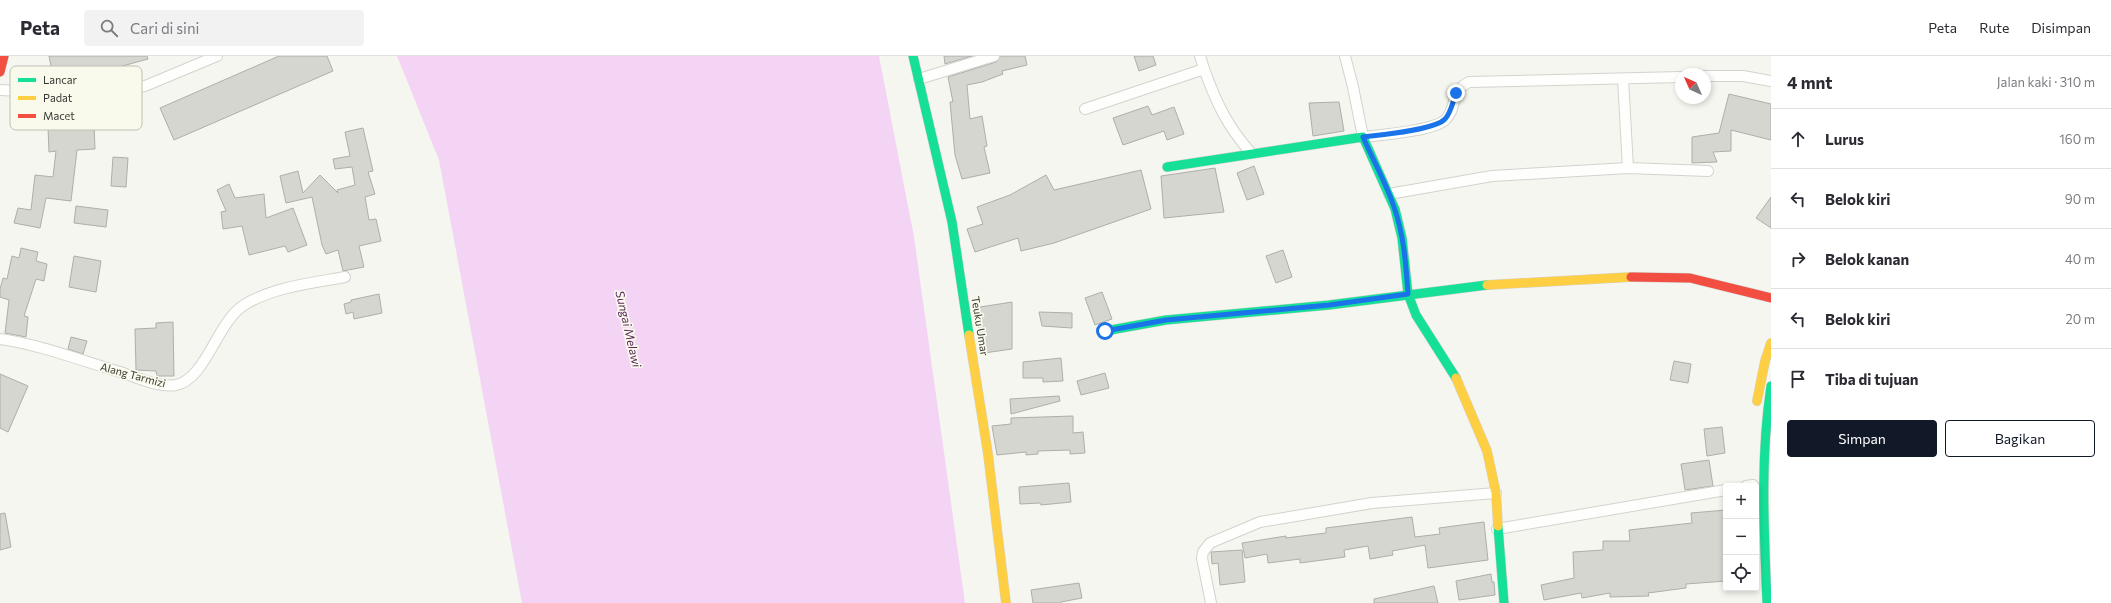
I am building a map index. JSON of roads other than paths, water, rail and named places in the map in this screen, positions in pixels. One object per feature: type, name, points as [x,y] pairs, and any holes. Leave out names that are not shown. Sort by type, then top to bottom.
[{"type":"main road","points":[[0,72],[4,56]]},
{"type":"main road","name":"Teuku Umar","points":[[913,56],[952,222],[988,454],[1006,603]]},
{"type":"main road","points":[[1167,167],[1363,137],[1389,194],[1402,238],[1408,294],[1419,320],[1456,377],[1487,451],[1496,493],[1497,529],[1504,603]]},
{"type":"main road","points":[[1105,331],[1166,320],[1329,305],[1481,285],[1634,277],[1690,278],[1771,298]]},
{"type":"main road","points":[[1756,413],[1765,361],[1771,343]]},
{"type":"main road","points":[[1767,603],[1765,454],[1766,417],[1771,386]]},
{"type":"street","points":[[142,86],[217,56]]},
{"type":"street","points":[[919,79],[994,56]]},
{"type":"street","points":[[1200,56],[1219,109],[1236,136],[1251,153]]},
{"type":"street","points":[[1345,56],[1363,137],[1423,128],[1440,123],[1445,119],[1450,110],[1456,93],[1461,86],[1469,82],[1675,77]]},
{"type":"street","points":[[1086,109],[1204,69]]},
{"type":"street","points":[[1711,76],[1744,76],[1771,81]]},
{"type":"street","points":[[1623,79],[1628,168]]},
{"type":"street","points":[[0,90],[10,90]]},
{"type":"street","points":[[1389,194],[1492,176],[1628,168],[1708,171]]},
{"type":"street","name":"Alang Tarmizi","points":[[0,339],[41,348],[157,383],[178,384],[186,380],[201,365],[229,318],[244,305],[284,289],[346,277]]},
{"type":"street","points":[[1497,529],[1723,491]]},
{"type":"street","points":[[1211,603],[1202,558],[1203,552],[1210,543],[1260,522],[1372,503],[1496,493]]},
{"type":"water","name":"Sungai Melawi","points":[[397,56],[879,56],[914,237],[965,603],[522,603],[439,160]]}]
